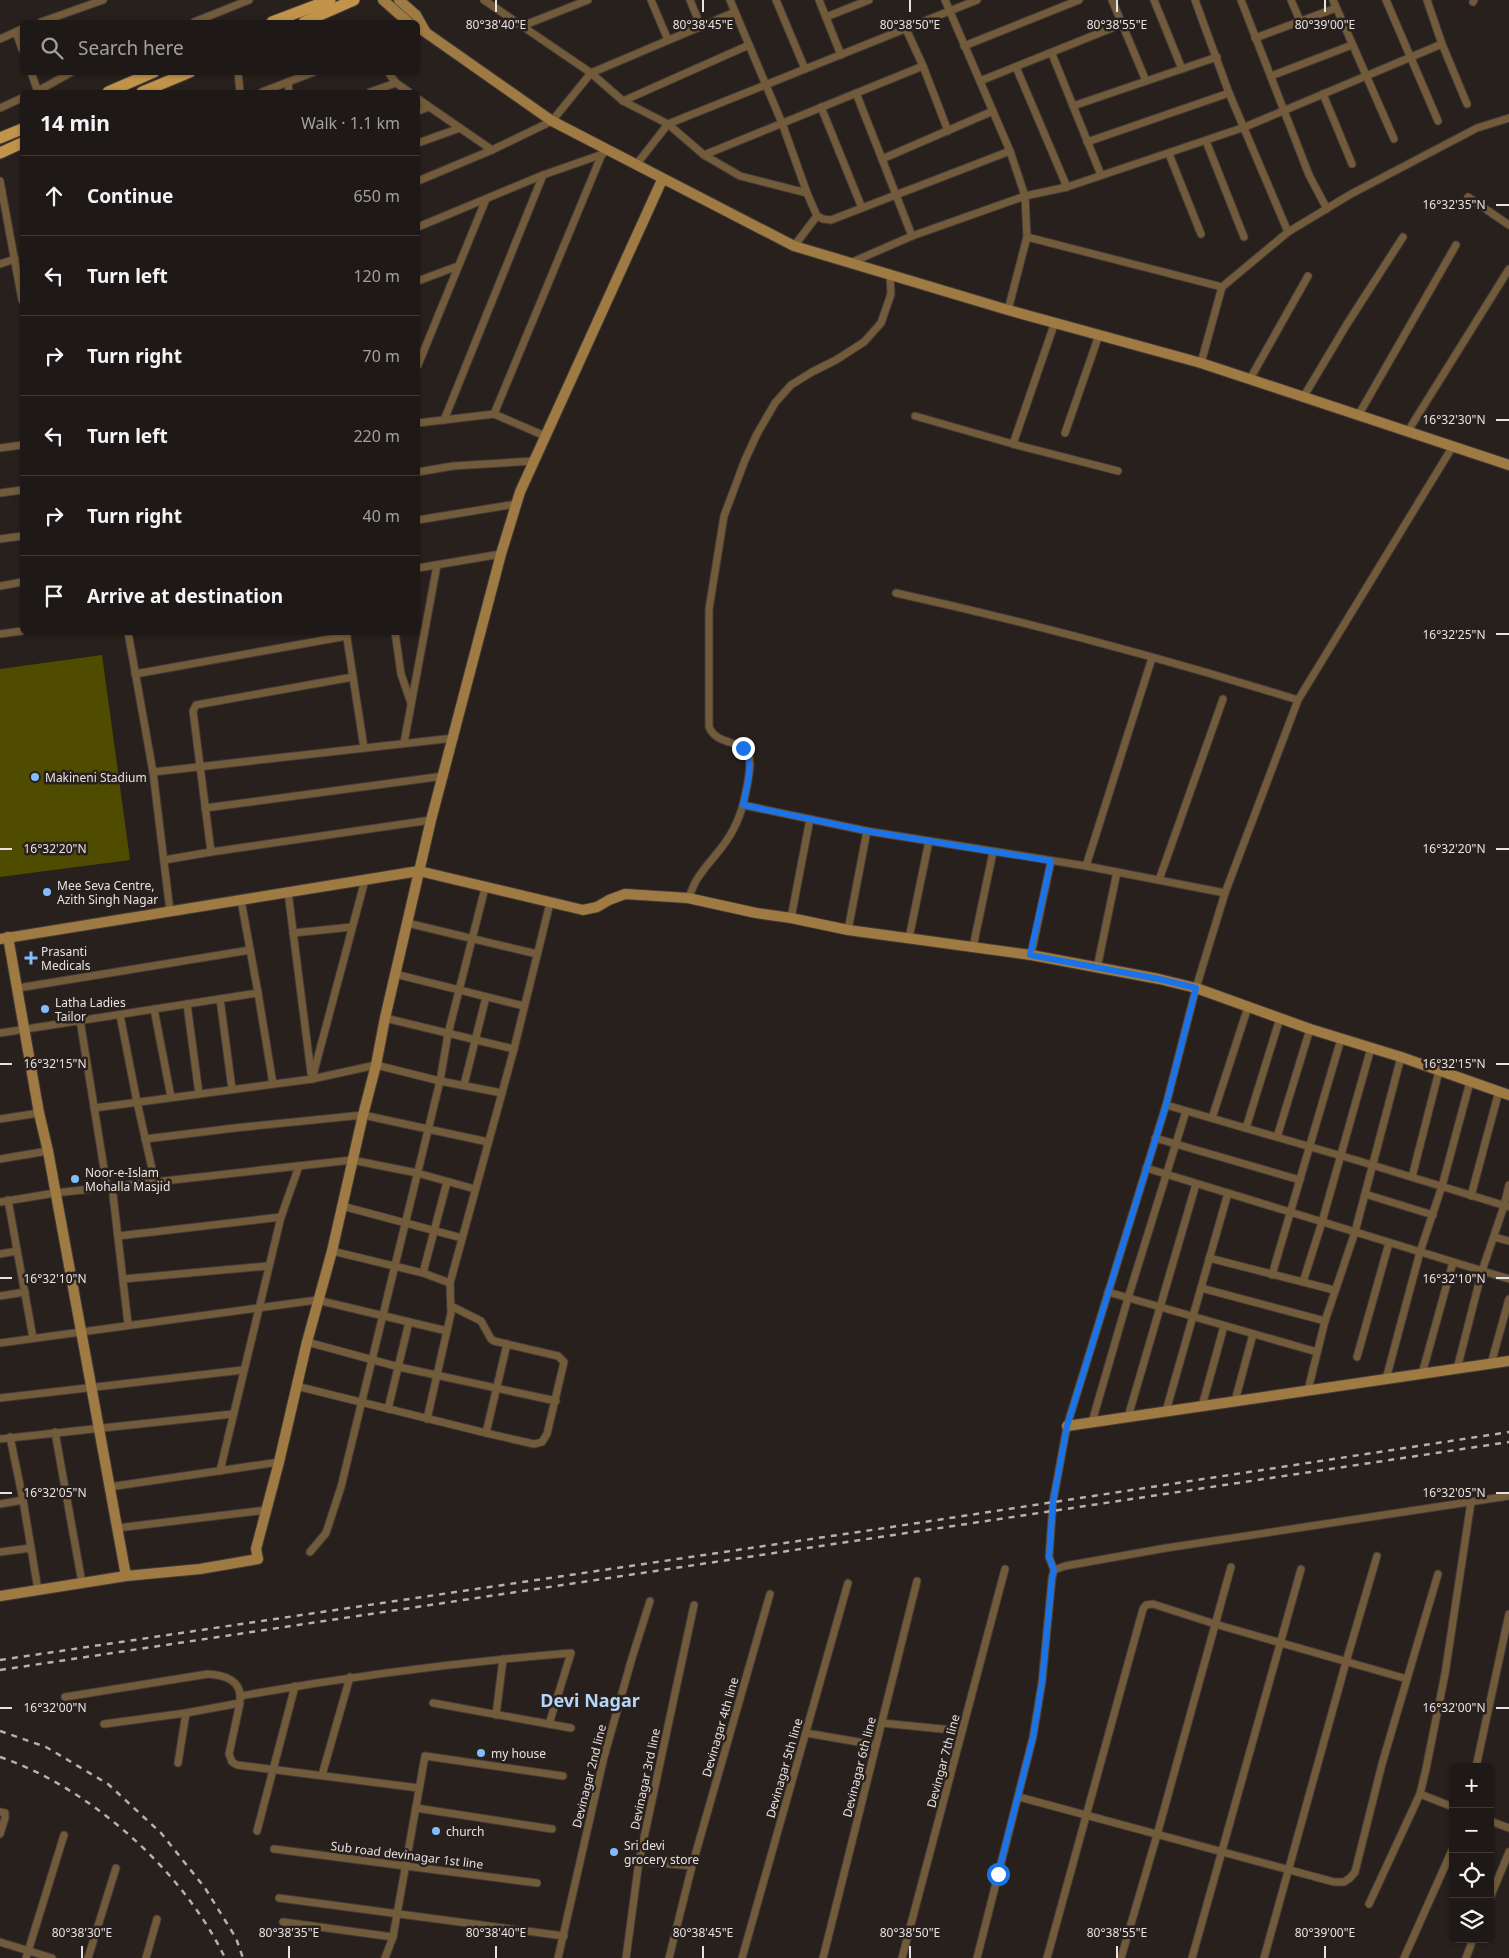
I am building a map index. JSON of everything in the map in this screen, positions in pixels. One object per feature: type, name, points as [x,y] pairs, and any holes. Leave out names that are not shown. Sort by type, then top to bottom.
[{"type":"main road","points":[[277,20],[330,0]]},
{"type":"main road","points":[[309,20],[354,0]]},
{"type":"main road","points":[[113,90],[147,75]]},
{"type":"main road","points":[[147,90],[183,75]]},
{"type":"main road","points":[[0,138],[20,130]]},
{"type":"main road","points":[[0,153],[20,144]]},
{"type":"street","points":[[47,20],[103,0]]},
{"type":"street","points":[[199,20],[249,0]]},
{"type":"street","points":[[383,0],[406,20]]},
{"type":"street","points":[[485,0],[591,73],[623,101],[668,124],[704,155],[740,176],[807,193]]},
{"type":"street","points":[[522,26],[588,0]]},
{"type":"street","points":[[651,0],[668,40]]},
{"type":"street","points":[[690,0],[701,27]]},
{"type":"street","points":[[730,0],[782,123],[817,216],[832,220],[1010,151]]},
{"type":"street","points":[[776,0],[805,69]]},
{"type":"street","points":[[819,0],[841,55]]},
{"type":"street","points":[[826,17],[869,0]]},
{"type":"street","points":[[945,0],[1010,151],[1025,196],[1027,237],[1008,310]]},
{"type":"street","points":[[636,166],[668,124],[977,0]]},
{"type":"street","points":[[964,46],[1079,0]]},
{"type":"street","points":[[1112,0],[1146,81]]},
{"type":"street","points":[[1154,0],[1182,69]]},
{"type":"street","points":[[1195,0],[1229,93],[1288,232]]},
{"type":"street","points":[[1241,0],[1309,175],[1327,209]]},
{"type":"street","points":[[1292,0],[1301,23]]},
{"type":"street","points":[[1333,0],[1394,139]]},
{"type":"street","points":[[1386,0],[1438,121]]},
{"type":"street","points":[[1427,0],[1466,104]]},
{"type":"street","points":[[402,1],[416,15],[417,20]]},
{"type":"street","points":[[1255,38],[1301,23],[1336,8]]},
{"type":"street","points":[[420,180],[492,150],[552,121],[591,73],[735,12]]},
{"type":"street","points":[[980,81],[1052,54],[1122,24]]},
{"type":"street","points":[[906,29],[923,66],[948,131]]},
{"type":"street","points":[[0,38],[19,31]]},
{"type":"street","points":[[420,31],[552,121],[606,152],[794,246],[1008,310],[1200,363],[1509,465]]},
{"type":"street","points":[[850,263],[912,236],[1025,196],[1067,187],[1245,127],[1442,44]]},
{"type":"street","points":[[1271,76],[1352,45]]},
{"type":"street","points":[[623,101],[749,46]]},
{"type":"street","points":[[1052,54],[1101,176]]},
{"type":"street","points":[[1073,106],[1217,57]]},
{"type":"street","points":[[704,155],[923,66]]},
{"type":"street","points":[[1016,67],[1067,187]]},
{"type":"street","points":[[32,75],[36,90]]},
{"type":"street","points":[[40,90],[67,75]]},
{"type":"street","points":[[238,75],[240,90]]},
{"type":"street","points":[[267,90],[306,75]]},
{"type":"street","points":[[390,75],[396,83],[406,90]]},
{"type":"street","points":[[288,82],[289,90]]},
{"type":"street","points":[[376,90],[396,83]]},
{"type":"street","points":[[856,93],[912,236]]},
{"type":"street","points":[[1087,142],[1229,93]]},
{"type":"street","points":[[1323,94],[1352,164]]},
{"type":"street","points":[[0,108],[20,99]]},
{"type":"street","points":[[420,100],[492,150]]},
{"type":"street","points":[[420,110],[429,107]]},
{"type":"street","points":[[821,107],[862,208]]},
{"type":"street","points":[[882,159],[992,111]]},
{"type":"street","points":[[1200,363],[1222,287],[1288,232],[1477,128],[1509,118]]},
{"type":"street","points":[[420,143],[460,128]]},
{"type":"street","points":[[1206,141],[1244,236]]},
{"type":"street","points":[[420,226],[606,152]]},
{"type":"street","points":[[494,414],[606,152]]},
{"type":"street","points":[[1169,154],[1201,234]]},
{"type":"street","points":[[444,420],[543,176]]},
{"type":"street","points":[[0,180],[3,212],[20,288]]},
{"type":"street","points":[[0,1596],[126,1576],[200,1569],[258,1559],[256,1549],[279,1462],[306,1342],[332,1251],[431,820],[501,554],[516,504],[545,436],[662,180]]},
{"type":"street","points":[[1468,197],[1509,225]]},
{"type":"street","points":[[420,360],[486,199]]},
{"type":"street","points":[[794,246],[817,216]]},
{"type":"street","points":[[1027,237],[1222,287]]},
{"type":"street","points":[[1304,396],[1347,324],[1403,238]]},
{"type":"street","points":[[1358,414],[1456,245]]},
{"type":"street","points":[[0,264],[15,259]]},
{"type":"street","points":[[420,280],[458,266]]},
{"type":"street","points":[[1408,431],[1509,269]]},
{"type":"street","points":[[688,898],[696,882],[731,834],[743,805],[750,769],[748,752],[743,748],[717,738],[709,728],[709,609],[724,516],[745,460],[775,403],[791,385],[864,342],[881,323],[888,306],[891,294],[890,275]]},
{"type":"street","points":[[1250,379],[1308,276]]},
{"type":"street","points":[[1013,444],[1055,322]]},
{"type":"street","points":[[1065,433],[1099,335]]},
{"type":"street","points":[[420,423],[494,414],[545,436]]},
{"type":"street","points":[[915,416],[1118,471]]},
{"type":"street","points":[[0,448],[20,445]]},
{"type":"street","points":[[977,1958],[1033,1737],[1042,1682],[1053,1574],[1049,1557],[1053,1502],[1067,1426],[1166,1105],[1196,988],[1225,893],[1298,700],[1453,446]]},
{"type":"street","points":[[420,472],[453,466],[534,462]]},
{"type":"street","points":[[0,493],[20,490]]},
{"type":"street","points":[[420,520],[516,504]]},
{"type":"street","points":[[0,539],[20,536]]},
{"type":"street","points":[[420,568],[501,554]]},
{"type":"street","points":[[404,743],[437,565]]},
{"type":"street","points":[[0,586],[20,582]]},
{"type":"street","points":[[896,593],[1005,617],[1096,641],[1298,700]]},
{"type":"street","points":[[0,634],[20,631]]},
{"type":"street","points":[[128,635],[153,772],[170,911]]},
{"type":"street","points":[[135,674],[342,635]]},
{"type":"street","points":[[347,635],[364,748]]},
{"type":"street","points":[[395,635],[401,674],[412,705]]},
{"type":"street","points":[[1086,866],[1152,658]]},
{"type":"street","points":[[211,852],[193,711],[196,705],[353,677]]},
{"type":"street","points":[[1159,880],[1223,699]]},
{"type":"street","points":[[153,772],[454,738]]},
{"type":"street","points":[[205,808],[444,776]]},
{"type":"street","points":[[743,805],[867,831],[1086,866],[1225,893]]},
{"type":"street","points":[[791,918],[810,819]]},
{"type":"street","points":[[164,860],[431,820]]},
{"type":"street","points":[[848,930],[867,831]]},
{"type":"street","points":[[909,938],[929,841]]},
{"type":"street","points":[[973,947],[993,852]]},
{"type":"street","points":[[1030,955],[1051,861]]},
{"type":"street","points":[[126,1576],[48,1151],[39,1114],[18,988],[4,938],[419,871],[484,888],[583,910],[597,907],[625,894],[688,898],[848,930],[1030,955],[1196,988],[1310,1029],[1509,1095]]},
{"type":"street","points":[[1097,968],[1117,872]]},
{"type":"street","points":[[312,1079],[365,880]]},
{"type":"street","points":[[310,1552],[322,1539],[329,1525],[341,1487],[371,1360],[396,1266],[427,1128],[440,1081],[448,1034],[484,888]]},
{"type":"street","points":[[288,892],[312,1079]]},
{"type":"street","points":[[241,900],[272,1084]]},
{"type":"street","points":[[427,1419],[447,1331],[451,1306],[450,1283],[514,1049],[550,903]]},
{"type":"street","points":[[407,923],[538,954]]},
{"type":"street","points":[[293,933],[352,927]]},
{"type":"street","points":[[18,988],[250,950]]},
{"type":"street","points":[[395,974],[524,1006]]},
{"type":"street","points":[[0,1033],[258,993]]},
{"type":"street","points":[[464,1085],[486,997]]},
{"type":"street","points":[[220,999],[232,1089]]},
{"type":"street","points":[[187,1004],[199,1094]]},
{"type":"street","points":[[1212,1118],[1248,1007]]},
{"type":"street","points":[[154,1009],[171,1097]]},
{"type":"street","points":[[120,1014],[137,1102],[156,1182]]},
{"type":"street","points":[[385,1018],[514,1049]]},
{"type":"street","points":[[1246,1128],[1280,1018]]},
{"type":"street","points":[[80,1020],[118,1236],[128,1324]]},
{"type":"street","points":[[1278,1137],[1310,1029]]},
{"type":"street","points":[[1272,1274],[1341,1039]]},
{"type":"street","points":[[1303,1282],[1322,1222],[1371,1048]]},
{"type":"street","points":[[1308,1390],[1316,1352],[1334,1290],[1355,1232],[1374,1165],[1401,1058]]},
{"type":"street","points":[[94,1108],[312,1079],[376,1065],[440,1081],[502,1093]]},
{"type":"street","points":[[1412,1177],[1439,1071]]},
{"type":"street","points":[[1386,1379],[1420,1252],[1442,1186],[1470,1082]]},
{"type":"street","points":[[1471,1196],[1499,1091]]},
{"type":"street","points":[[1166,1105],[1374,1165],[1507,1206]]},
{"type":"street","points":[[1092,1422],[1186,1111]]},
{"type":"street","points":[[0,1119],[39,1114]]},
{"type":"street","points":[[146,1139],[363,1115],[488,1142]]},
{"type":"street","points":[[1156,1138],[1300,1180]]},
{"type":"street","points":[[0,1159],[48,1151]]},
{"type":"street","points":[[33,1338],[17,1251],[4,1201],[55,1193],[352,1160],[418,1173],[475,1189]]},
{"type":"street","points":[[220,1471],[268,1266],[281,1217],[299,1166]]},
{"type":"street","points":[[1146,1168],[1509,1279]]},
{"type":"street","points":[[423,1273],[447,1182]]},
{"type":"street","points":[[1128,1417],[1196,1184]]},
{"type":"street","points":[[1457,1369],[1482,1271],[1507,1206],[1509,1185]]},
{"type":"street","points":[[1166,1411],[1228,1193]]},
{"type":"street","points":[[1365,1194],[1433,1215]]},
{"type":"street","points":[[342,1206],[462,1238]]},
{"type":"street","points":[[118,1236],[281,1217]]},
{"type":"street","points":[[1494,1237],[1509,1241]]},
{"type":"street","points":[[1357,1357],[1389,1242]]},
{"type":"street","points":[[0,1254],[17,1251]]},
{"type":"street","points":[[332,1251],[423,1273],[450,1283]]},
{"type":"street","points":[[1209,1258],[1334,1290]]},
{"type":"street","points":[[1422,1374],[1453,1262]]},
{"type":"street","points":[[123,1279],[268,1266]]},
{"type":"street","points":[[1201,1288],[1325,1321]]},
{"type":"street","points":[[0,1296],[25,1292]]},
{"type":"street","points":[[1108,1292],[1316,1352]]},
{"type":"street","points":[[1490,1364],[1509,1299]]},
{"type":"street","points":[[0,1343],[128,1324],[317,1300],[447,1331]]},
{"type":"street","points":[[296,1386],[388,1410],[534,1444],[542,1442],[548,1434],[556,1401],[564,1366],[562,1359],[558,1356],[494,1342],[490,1339],[480,1321],[451,1306]]},
{"type":"street","points":[[388,1410],[409,1322]]},
{"type":"street","points":[[1202,1406],[1224,1326]]},
{"type":"street","points":[[1234,1401],[1253,1334]]},
{"type":"street","points":[[306,1342],[399,1367],[556,1401]]},
{"type":"street","points":[[486,1433],[507,1344]]},
{"type":"street","points":[[1067,1426],[1509,1361]]},
{"type":"street","points":[[0,1398],[243,1370]]},
{"type":"street","points":[[0,1438],[233,1414]]},
{"type":"street","points":[[55,1432],[82,1583]]},
{"type":"street","points":[[10,1438],[23,1500],[38,1590]]},
{"type":"street","points":[[109,1487],[279,1462]]},
{"type":"street","points":[[1053,1574],[1065,1566],[1166,1548],[1509,1496]]},
{"type":"street","points":[[0,1504],[23,1500]]},
{"type":"street","points":[[1369,1904],[1420,1794],[1445,1674],[1471,1502]]},
{"type":"street","points":[[117,1528],[267,1510]]},
{"type":"street","points":[[0,1552],[31,1548]]},
{"type":"street","points":[[1264,1958],[1287,1870],[1377,1556]]},
{"type":"street","points":[[1121,1958],[1231,1567]]},
{"type":"street","points":[[1192,1958],[1302,1569]]},
{"type":"street","name":"Devingar 7th line","points":[[902,1958],[1005,1570]]},
{"type":"street","points":[[1019,1797],[1222,1853],[1334,1882],[1344,1882],[1355,1872],[1382,1764],[1438,1574]]},
{"type":"street","name":"Devinagar 6th line","points":[[822,1958],[917,1581]]},
{"type":"street","name":"Devinagar 5th line","points":[[742,1958],[848,1583]]},
{"type":"street","name":"Devinagar 4th line","points":[[669,1958],[692,1866],[770,1594]]},
{"type":"street","name":"Devinagar 2nd line","points":[[558,1958],[604,1757],[650,1602]]},
{"type":"street","points":[[1047,1958],[1143,1609],[1146,1605],[1153,1604],[1215,1624],[1407,1679]]},
{"type":"street","name":"Devinagar 3rd line","points":[[626,1958],[639,1861],[694,1605]]},
{"type":"street","points":[[1477,1763],[1509,1614]]},
{"type":"street","points":[[104,1724],[186,1713],[295,1686],[350,1677],[571,1653],[549,1724]]},
{"type":"street","points":[[496,1715],[503,1659]]},
{"type":"street","points":[[65,1697],[208,1674],[222,1675],[237,1684],[240,1699],[228,1754],[230,1759],[238,1765],[419,1788]]},
{"type":"street","points":[[322,1775],[350,1677]]},
{"type":"street","points":[[257,1831],[295,1686]]},
{"type":"street","points":[[433,1703],[571,1728]]},
{"type":"street","points":[[178,1763],[186,1713]]},
{"type":"street","points":[[882,1723],[962,1732]]},
{"type":"street","points":[[806,1733],[876,1745]]},
{"type":"street","points":[[385,1958],[393,1937],[425,1756],[563,1776]]},
{"type":"street","points":[[1420,1794],[1449,1805]]},
{"type":"street","points":[[416,1808],[552,1829]]},
{"type":"street","points":[[0,1812],[5,1813],[6,1818],[0,1834]]},
{"type":"street","points":[[1494,1822],[1509,1828]]},
{"type":"street","points":[[26,1958],[64,1835]]},
{"type":"street","name":"Sub road devinagar 1st line","points":[[274,1849],[537,1883]]},
{"type":"street","points":[[1494,1888],[1509,1852]]},
{"type":"street","points":[[1404,1958],[1451,1853]]},
{"type":"street","points":[[639,1861],[692,1866]]},
{"type":"street","points":[[88,1958],[116,1868]]},
{"type":"street","points":[[279,1898],[564,1936]]},
{"type":"street","points":[[146,1958],[157,1919]]},
{"type":"street","points":[[283,1922],[393,1937]]},
{"type":"street","points":[[0,1942],[52,1958]]},
{"type":"street","points":[[1466,1958],[1472,1943]]},
{"type":"shaded area","points":[[102,655],[130,860],[0,877],[0,669]]},
{"type":"railway","points":[[0,1660],[885,1528],[1509,1432]]},
{"type":"railway","points":[[0,1670],[1509,1442]]},
{"type":"railway","points":[[0,1731],[46,1747],[108,1784],[161,1833],[205,1888],[236,1938],[243,1958]]},
{"type":"railway","points":[[0,1757],[34,1771],[68,1789],[131,1837],[160,1865],[185,1895],[207,1926],[225,1958]]},
{"type":"place","name":"Makineni Stadium","points":[[35,777]]},
{"type":"place","name":"Mee Seva Centre, Azith Singh Nagar","points":[[47,892]]},
{"type":"place","name":"Prasanti Medicals","points":[[31,958]]},
{"type":"place","name":"Latha Ladies Tailor","points":[[45,1009]]},
{"type":"place","name":"Noor-e-Islam Mohalla Masjid","points":[[75,1179]]},
{"type":"place","name":"my house","points":[[481,1753]]},
{"type":"place","name":"church","points":[[436,1831]]},
{"type":"place","name":"Sri devi grocery store","points":[[614,1852]]},
{"type":"district","name":"Devi Nagar","points":[[590,1700]]},
{"type":"route","points":[[743,748],[748,752],[750,769],[743,805],[867,831],[1051,861],[1030,955],[1159,979],[1196,988],[1166,1105],[1067,1426],[1053,1502],[1049,1557],[1054,1570],[1042,1682],[1033,1737],[998,1874]]}]
